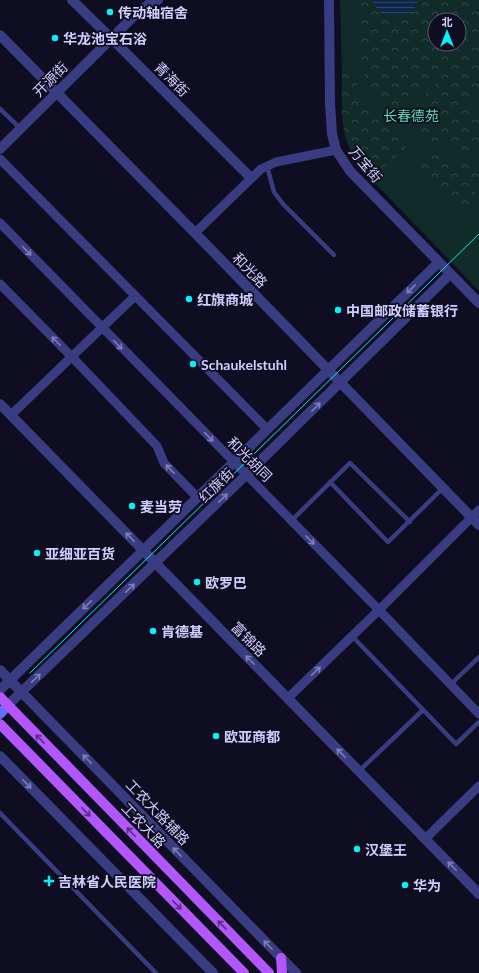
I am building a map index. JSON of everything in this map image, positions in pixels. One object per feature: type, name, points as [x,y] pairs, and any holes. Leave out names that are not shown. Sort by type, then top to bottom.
[{"type":"main road","name":"工农大路","points":[[0,697],[268,973]]},
{"type":"main road","name":"红旗街","points":[[0,714],[8,705]]},
{"type":"main road","points":[[0,724],[244,973]]},
{"type":"main road","points":[[281,958],[282,973]]},
{"type":"street","name":"青海街","points":[[72,0],[251,178]]},
{"type":"street","name":"开源街","points":[[0,149],[136,14],[152,2],[158,0]]},
{"type":"street","name":"万宝街","points":[[329,0],[330,103],[332,134],[336,150],[350,171],[479,303]]},
{"type":"street","name":"和光路","points":[[0,35],[479,525]]},
{"type":"street","points":[[195,233],[251,178],[267,166],[276,162],[336,150]]},
{"type":"street","points":[[0,159],[267,429]]},
{"type":"street","name":"和光胡同","points":[[0,223],[479,714]]},
{"type":"street","name":"红旗街","points":[[0,690],[439,262]]},
{"type":"street","name":"红旗街","points":[[8,705],[155,564],[450,274]]},
{"type":"street","points":[[0,284],[157,446],[164,463],[197,497]]},
{"type":"street","points":[[11,415],[135,296]]},
{"type":"street","name":"富锦路","points":[[0,404],[479,894]]},
{"type":"street","points":[[288,698],[479,510]]},
{"type":"street","name":"工农大路辅路","points":[[0,670],[296,973]]},
{"type":"street","points":[[0,756],[213,973]]},
{"type":"street","points":[[425,839],[479,786]]},
{"type":"lane","points":[[0,108],[21,129]]},
{"type":"lane","points":[[267,166],[274,192],[334,255]]},
{"type":"lane","points":[[291,520],[350,463],[410,522]]},
{"type":"lane","points":[[330,482],[388,542],[443,488]]},
{"type":"lane","points":[[352,636],[456,744],[479,722]]},
{"type":"lane","points":[[450,685],[479,657]]},
{"type":"lane","points":[[359,771],[423,710]]},
{"type":"lane","points":[[0,813],[156,973]]},
{"type":"green space","name":"长春德苑","points":[[340,0],[479,0],[479,291],[361,168],[345,137],[343,117]]},
{"type":"green space","points":[[358,0],[371,0],[372,4],[418,5],[419,0],[479,0],[479,30],[467,42],[467,12],[427,12],[427,52],[458,52],[413,98],[396,121],[383,110],[374,97],[367,82],[362,66],[358,33]]},
{"type":"green space","points":[[479,38],[479,87],[468,110],[479,115],[479,156],[428,141],[402,125],[419,101]]},
{"type":"green space","points":[[342,69],[352,70],[359,91],[366,105],[393,133],[423,150],[479,167],[479,184],[469,207],[454,206],[416,168],[422,162],[407,146],[372,180],[354,155],[348,144],[344,131],[342,114]]},
{"type":"water","points":[[371,0],[419,0],[412,13],[396,16],[379,12]]},
{"type":"tram line","points":[[30,673],[479,234]]},
{"type":"place","name":"传动轴宿舍","points":[[110,12]]},
{"type":"place","name":"华龙池宝石浴","points":[[55,38]]},
{"type":"place","name":"红旗商城","points":[[189,299]]},
{"type":"place","name":"中国邮政储蓄银行","points":[[338,310]]},
{"type":"place","name":"Schaukelstuhl","points":[[193,364]]},
{"type":"place","name":"麦当劳","points":[[132,506]]},
{"type":"place","name":"亚细亚百货","points":[[37,553]]},
{"type":"place","name":"欧罗巴","points":[[197,582]]},
{"type":"place","name":"肯德基","points":[[153,631]]},
{"type":"place","name":"欧亚商都","points":[[216,736]]},
{"type":"place","name":"汉堡王","points":[[357,849]]},
{"type":"place","name":"吉林省人民医院","points":[[49,881]]},
{"type":"place","name":"华为","points":[[405,885]]}]
